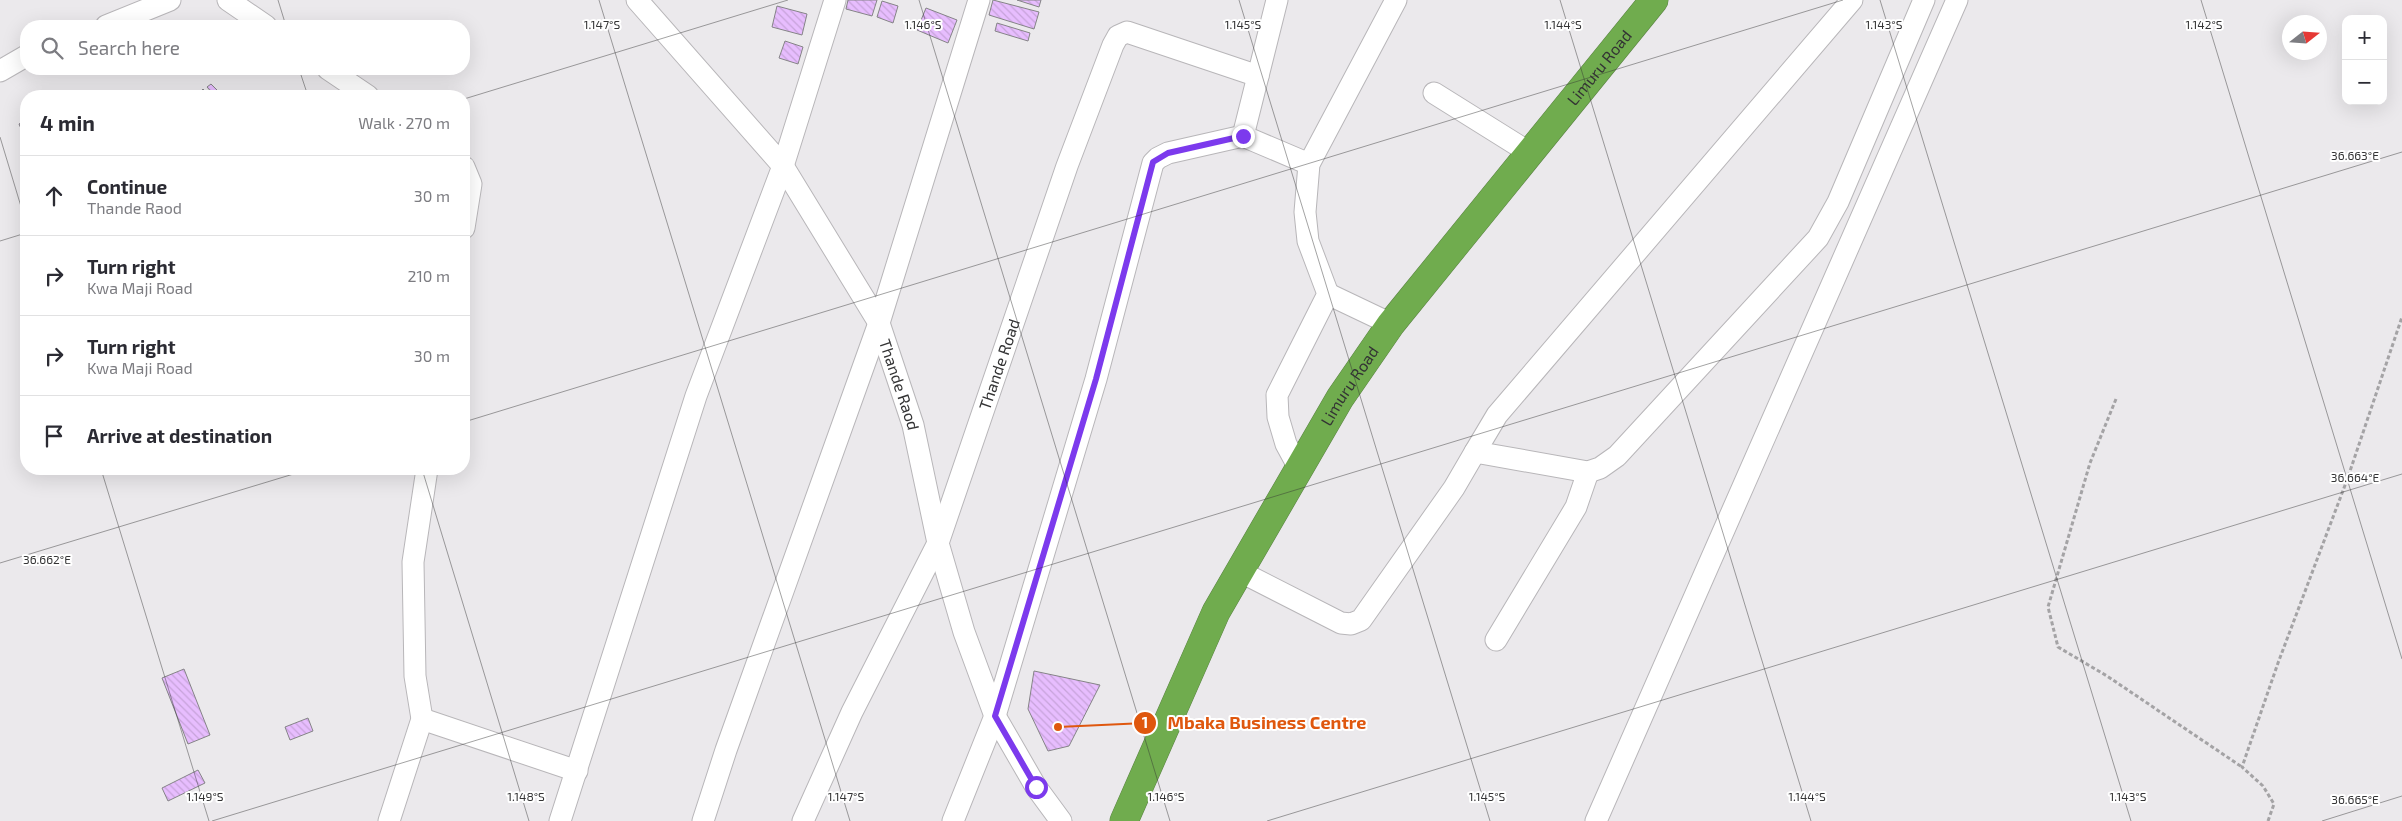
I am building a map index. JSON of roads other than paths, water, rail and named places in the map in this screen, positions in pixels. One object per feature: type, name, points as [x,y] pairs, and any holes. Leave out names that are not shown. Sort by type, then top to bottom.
[{"type":"highway","name":"Limuru Road","points":[[1124,821],[1216,612],[1340,398],[1390,324],[1654,0]]},
{"type":"street","points":[[121,20],[170,0]]},
{"type":"street","points":[[228,0],[257,20]]},
{"type":"street","name":"Thande Raod","points":[[637,0],[783,166],[879,323],[913,425],[938,544],[964,632],[995,716],[1036,787],[1060,821]]},
{"type":"street","points":[[560,821],[696,396],[783,166],[836,0]]},
{"type":"street","points":[[703,821],[729,741],[879,323],[979,0]]},
{"type":"street","points":[[1243,136],[1277,0]]},
{"type":"street","points":[[1390,324],[1328,294],[1308,241],[1305,212],[1309,164],[1396,0]]},
{"type":"street","points":[[1239,571],[1341,623],[1351,624],[1360,620],[1454,488],[1496,416],[1852,0]]},
{"type":"street","points":[[1475,452],[1588,472],[1600,468],[1617,456],[1818,238],[1838,202],[1924,0]]},
{"type":"street","points":[[1596,821],[1956,0]]},
{"type":"street","name":"Thande Road","points":[[803,821],[852,712],[938,544],[1067,166],[1118,36],[1127,32],[1258,76]]},
{"type":"street","points":[[0,71],[20,59]]},
{"type":"street","points":[[337,75],[359,90]]},
{"type":"street","points":[[1434,93],[1530,153]]},
{"type":"street","points":[[953,821],[995,716],[1096,379],[1153,162],[1168,153],[1243,136],[1309,164]]},
{"type":"street","points":[[1299,468],[1286,444],[1278,417],[1278,395],[1328,294]]},
{"type":"street","points":[[1496,640],[1576,507],[1588,472]]},
{"type":"street","points":[[389,821],[422,719],[416,676],[412,562],[426,475]]},
{"type":"street","points":[[422,719],[577,771]]},
{"type":"place","name":"Mbaka Business Centre","points":[[1058,727]]}]
